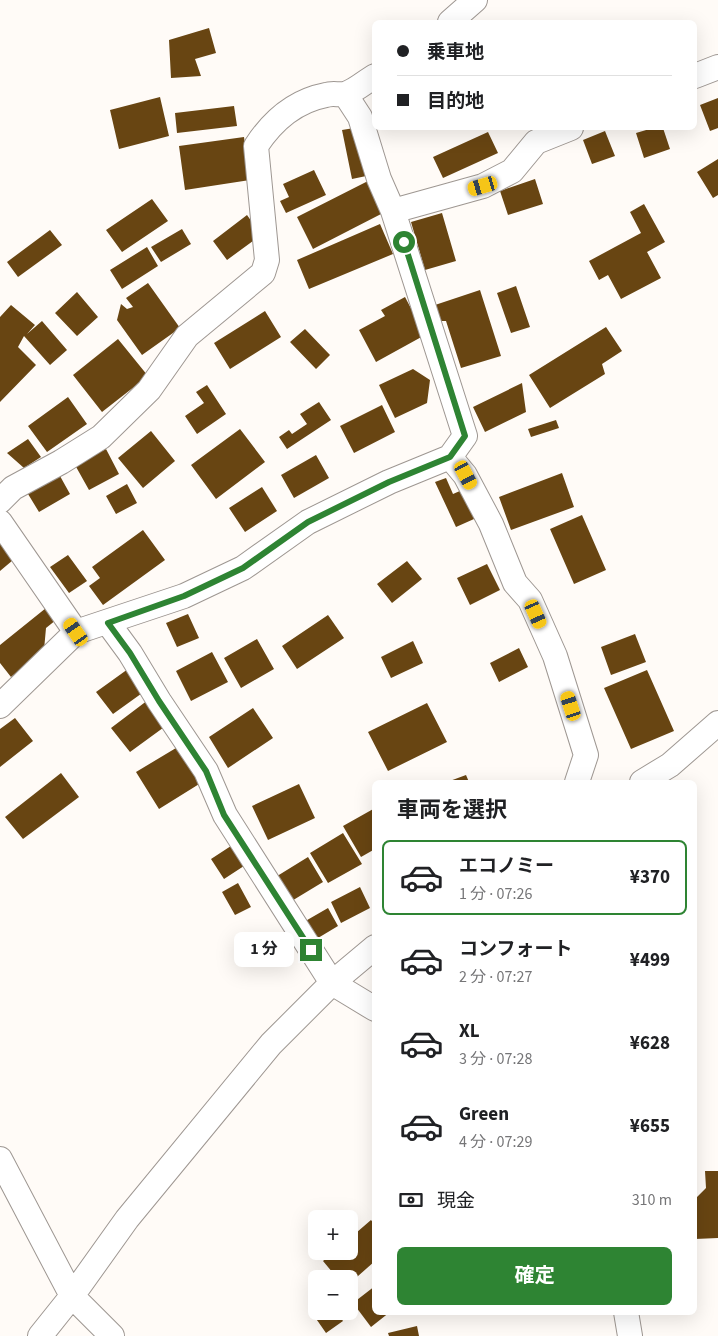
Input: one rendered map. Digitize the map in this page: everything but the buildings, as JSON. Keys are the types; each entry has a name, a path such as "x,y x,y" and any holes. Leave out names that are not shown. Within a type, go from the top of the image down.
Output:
{"street":[{"path":"452,20 475,0"},
{"path":"697,75 718,67"},
{"path":"0,501 13,488 61,462 101,436 149,390 187,336 263,273 267,260 256,146 266,130 282,114 310,99 328,94 345,94 372,78"},
{"path":"0,706 76,632 108,623 184,596 243,568 308,522 389,482 450,457 465,436 393,211 378,178 360,117 345,94"},
{"path":"393,211 483,186 512,171 531,135 560,130"},
{"path":"450,457 466,475 491,524 515,583 530,600 555,656 586,755 578,780"},
{"path":"0,522 76,632"},
{"path":"108,623 130,653 159,701 206,771 224,815 332,984 372,1006"},
{"path":"645,780 670,764 718,723"},
{"path":"40,1336 72,1296 128,1219 271,1044 332,984 372,950"},
{"path":"0,1159 72,1296 112,1336"},
{"path":"626,1315 630,1336"}],"route":[{"path":"311,950 224,815 206,771 159,701 130,653 108,623 184,596 243,568 308,522 389,482 450,457 465,436 404,242"}]}
